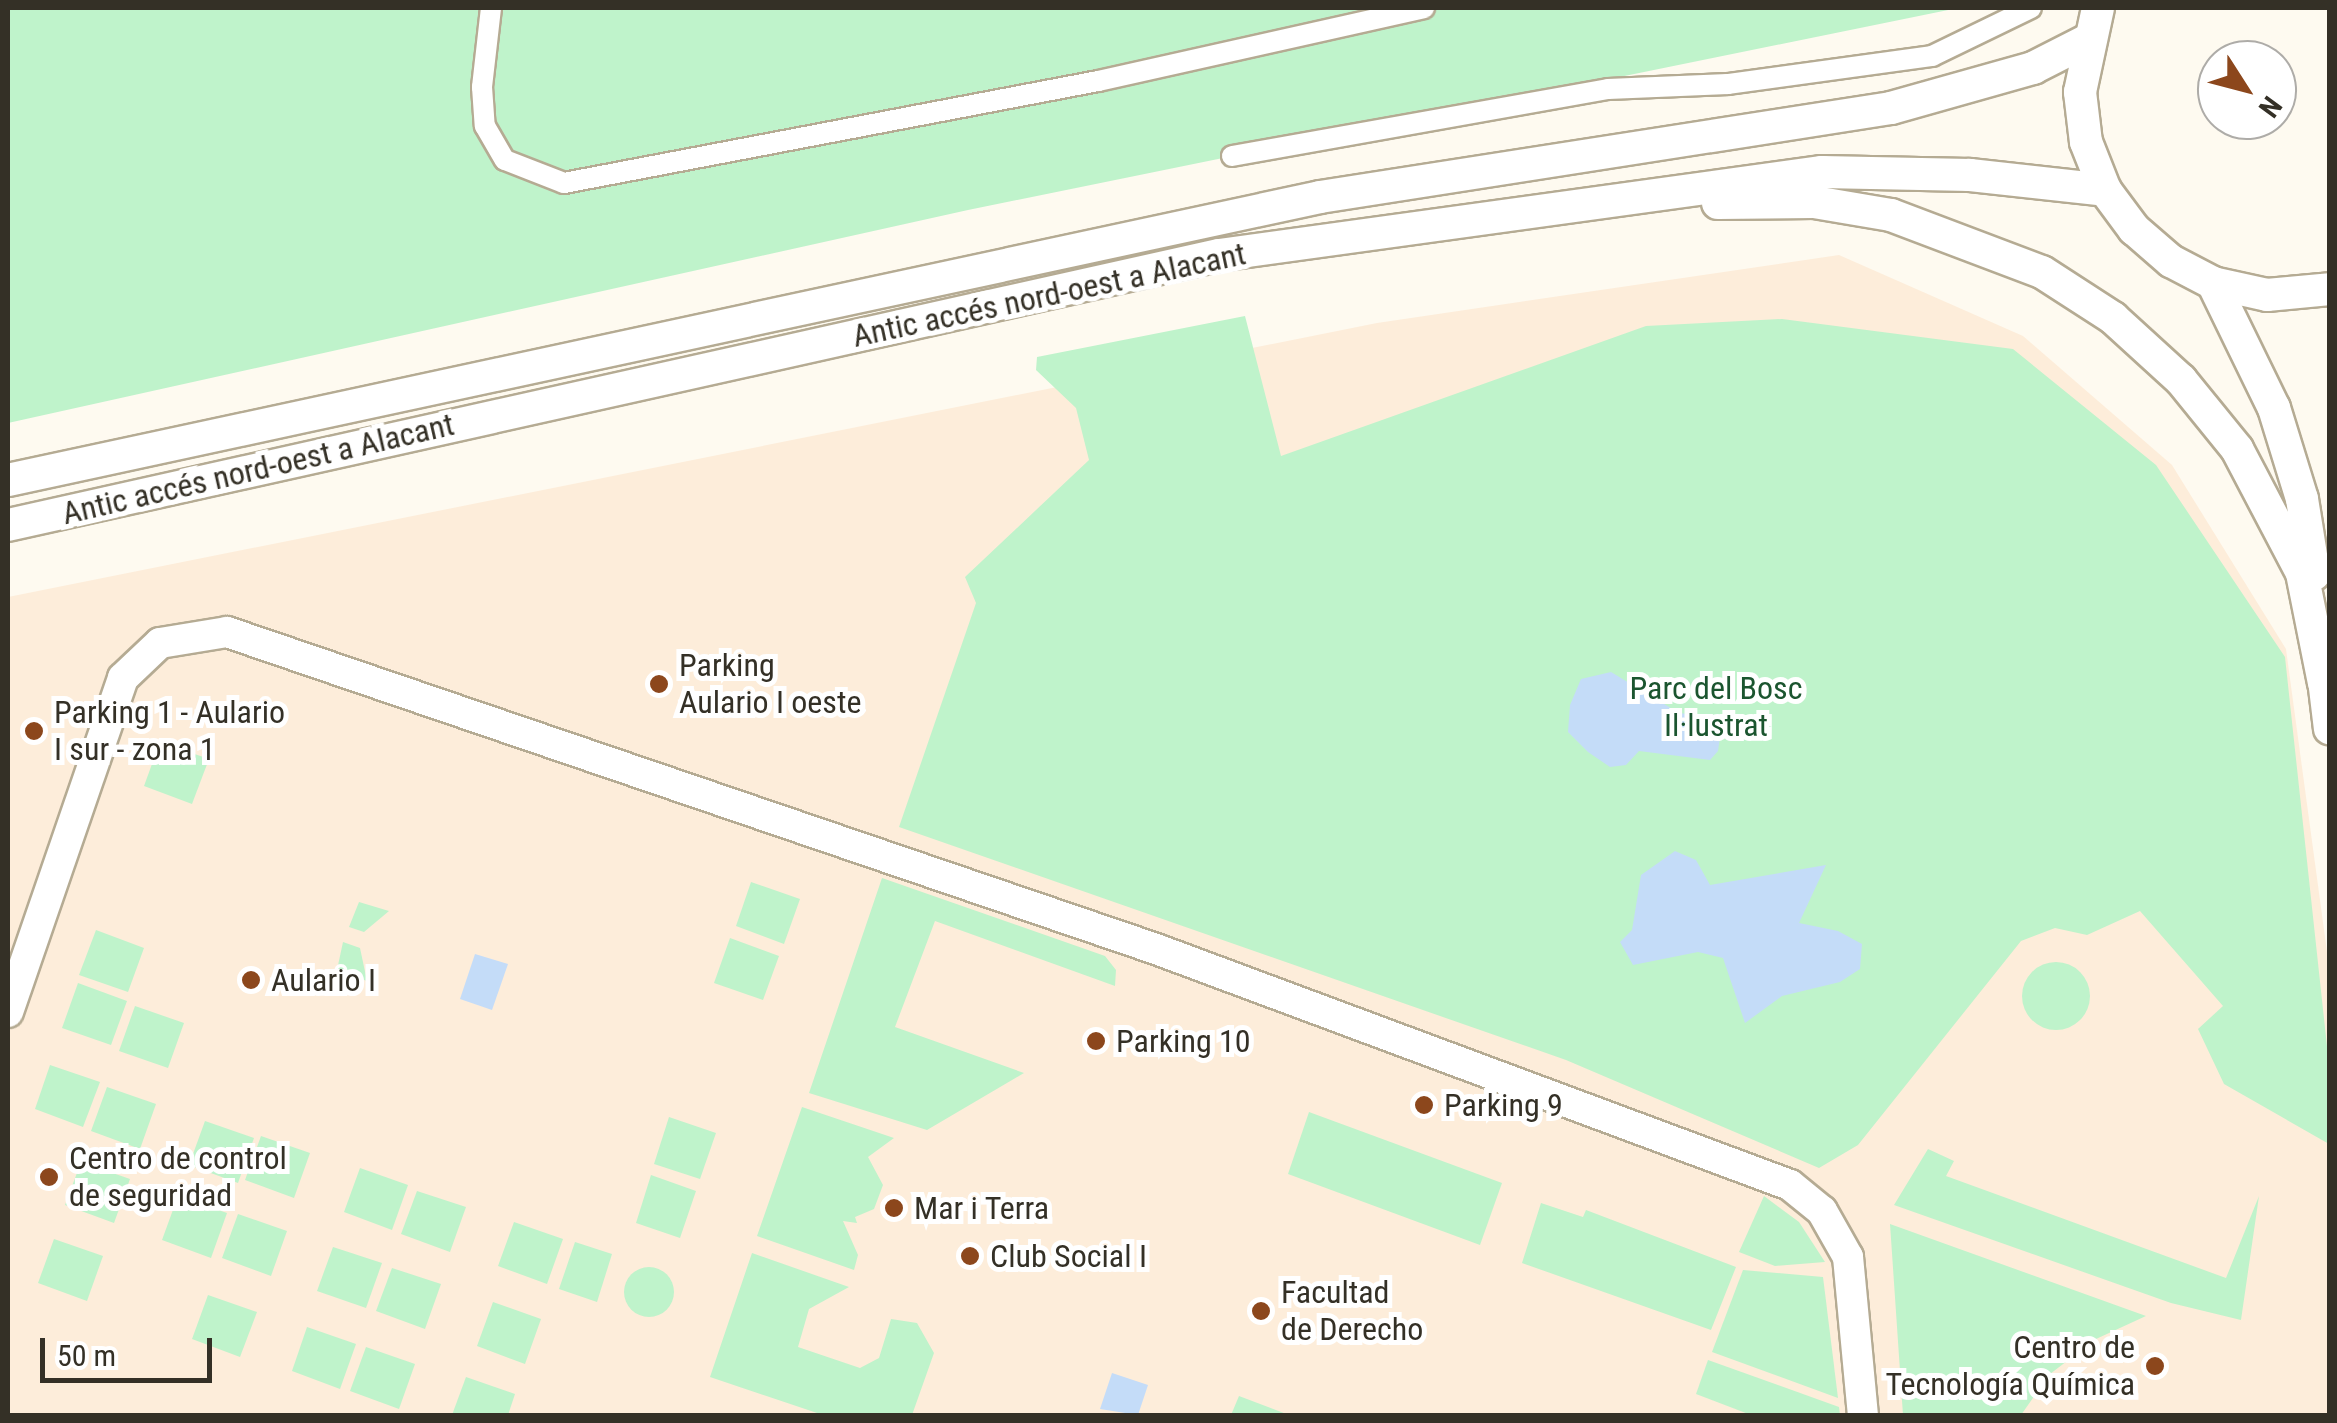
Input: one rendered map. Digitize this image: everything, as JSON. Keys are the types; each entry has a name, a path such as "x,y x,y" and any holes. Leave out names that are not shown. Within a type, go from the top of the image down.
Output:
{"main road":[{"path":"2098,8 2086,41 2080,92 2086,142 2106,190 2134,229 2170,261 2214,283 2266,294 2330,290"},
{"name":"Antic accés nord-oest a Alacant","path":"8,480 943,275 1320,197 1891,108 2034,68 2086,41"},
{"name":"Antic accés nord-oest a Alacant","path":"8,525 1219,255 1822,172 1970,176 2106,190"},
{"path":"1578,203 1814,202 1892,215 2042,272 2098,308 2180,380 2238,449 2302,573 2324,682"},
{"path":"2214,283 2274,408 2302,499 2330,729"}],"street":[{"path":"491,8 482,87 485,126 506,160 564,184 1083,84 1424,8"},
{"path":"1232,156 1608,89 1728,84 1932,56 2031,8"},
{"path":"8,1012 123,678 160,643 228,632 1156,950 1790,1186 1822,1211 1848,1256 1863,1416"}],"shaded area":[{"path":"1839,255 2023,336 2172,465 2286,649 2330,974 2329,1415 8,1416 8,597 1377,323"}],"green space":[{"path":"8,8 1958,8 968,210 8,423"},
{"name":"Parc del Bosc Il·lustrat","path":"1245,316 1281,456 1646,326 1782,319 2013,349 2156,465 2285,657 2329,1065 2329,1144 2224,1084 2198,1029 2223,1006 2140,911 2087,935 2055,928 2021,941 1858,1145 1819,1168 1566,1060 899,827 976,603 965,577 1089,460 1076,408 1036,370 1037,357"},
{"path":"160,742 209,759 192,804 144,786"},
{"path":"882,878 1105,956 1116,970 1115,986 935,921 895,1027 1024,1073 927,1130 809,1093"},
{"path":"751,882 800,899 784,944 736,926"},
{"path":"359,902 389,911 364,932 349,927"},
{"path":"96,930 144,948 128,992 79,975"},
{"path":"730,938 779,956 763,1000 714,983"},
{"path":"343,942 360,948 367,981 337,970"},
{"path":"2056,962 2069,964 2080,972 2088,983 2088,1009 2080,1020 2069,1028 2056,1030 2043,1028 2032,1020 2024,1009 2022,996 2024,983 2032,972 2043,964"},
{"path":"78,983 127,1001 111,1045 62,1028"},
{"path":"135,1006 184,1023 168,1068 119,1051"},
{"path":"50,1065 100,1082 83,1127 35,1109"},
{"path":"107,1087 156,1104 140,1149 91,1131"},
{"path":"802,1107 894,1138 868,1157 883,1185 874,1209 855,1217 857,1223 843,1221 858,1255 854,1270 757,1236"},
{"path":"1309,1112 1502,1183 1480,1245 1288,1174"},
{"path":"669,1117 716,1133 700,1179 654,1164"},
{"path":"205,1121 254,1138 238,1183 189,1165"},
{"path":"261,1136 310,1153 294,1198 245,1180"},
{"path":"1928,1149 1954,1161 1946,1176 2226,1278 2259,1196 2241,1320 2171,1303 1894,1205"},
{"path":"81,1162 130,1179 114,1223 65,1205"},
{"path":"360,1168 408,1185 392,1230 344,1212"},
{"path":"651,1175 696,1191 680,1238 636,1223"},
{"path":"417,1191 466,1207 450,1252 401,1234"},
{"path":"178,1196 227,1213 211,1258 162,1240"},
{"path":"1764,1196 1799,1222 1825,1262 1775,1266 1739,1252"},
{"path":"1541,1203 1583,1217 1586,1210 1736,1267 1711,1330 1522,1263"},
{"path":"238,1214 287,1231 271,1276 222,1258"},
{"path":"514,1222 563,1239 547,1284 498,1266"},
{"path":"1890,1224 2146,1316 2096,1339 2050,1374 2021,1415 1903,1415"},
{"path":"54,1239 103,1256 87,1301 38,1283"},
{"path":"575,1242 612,1254 597,1302 559,1289"},
{"path":"333,1247 382,1263 366,1308 317,1291"},
{"path":"752,1253 849,1287 809,1309 798,1347 860,1368 879,1358 891,1319 917,1323 934,1353 912,1415 823,1415 710,1377"},
{"path":"649,1267 666,1275 674,1292 666,1309 649,1317 632,1309 624,1292 632,1275"},
{"path":"392,1268 441,1284 425,1329 376,1311"},
{"path":"1743,1270 1823,1277 1838,1398 1712,1352"},
{"path":"208,1295 257,1312 240,1357 192,1339"},
{"path":"493,1302 541,1319 525,1364 477,1346"},
{"path":"307,1327 356,1344 340,1389 292,1371"},
{"path":"366,1347 415,1364 399,1409 350,1391"},
{"path":"1708,1360 1839,1407 1840,1415 1751,1415 1696,1394"},
{"path":"466,1377 515,1394 508,1415 452,1415"},
{"path":"1239,1396 1289,1415 1231,1415"}],"water":[{"path":"1611,672 1679,713 1712,717 1722,724 1718,751 1710,760 1639,751 1626,765 1610,767 1588,752 1568,732 1570,705 1581,679"},
{"path":"1675,851 1696,860 1710,885 1826,865 1799,923 1838,931 1862,944 1860,969 1840,982 1782,996 1745,1023 1723,958 1698,952 1633,965 1620,942 1632,930 1641,875"},
{"path":"475,954 508,964 492,1010 460,999"},
{"path":"1112,1373 1148,1385 1138,1415 1100,1409"}],"place":[{"name":"Parking Aulario I oeste","path":"659,684"},
{"name":"Parking 1 - Aulario I sur - zona 1","path":"34,731"},
{"name":"Aulario I","path":"251,980"},
{"name":"Parking 10","path":"1096,1041"},
{"name":"Parking 9","path":"1424,1105"},
{"name":"Centro de control de seguridad","path":"49,1177"},
{"name":"Mar i Terra","path":"894,1208"},
{"name":"Club Social I","path":"970,1256"},
{"name":"Facultad de Derecho","path":"1261,1311"},
{"name":"Centro de Tecnología Química","path":"2155,1366"}]}
